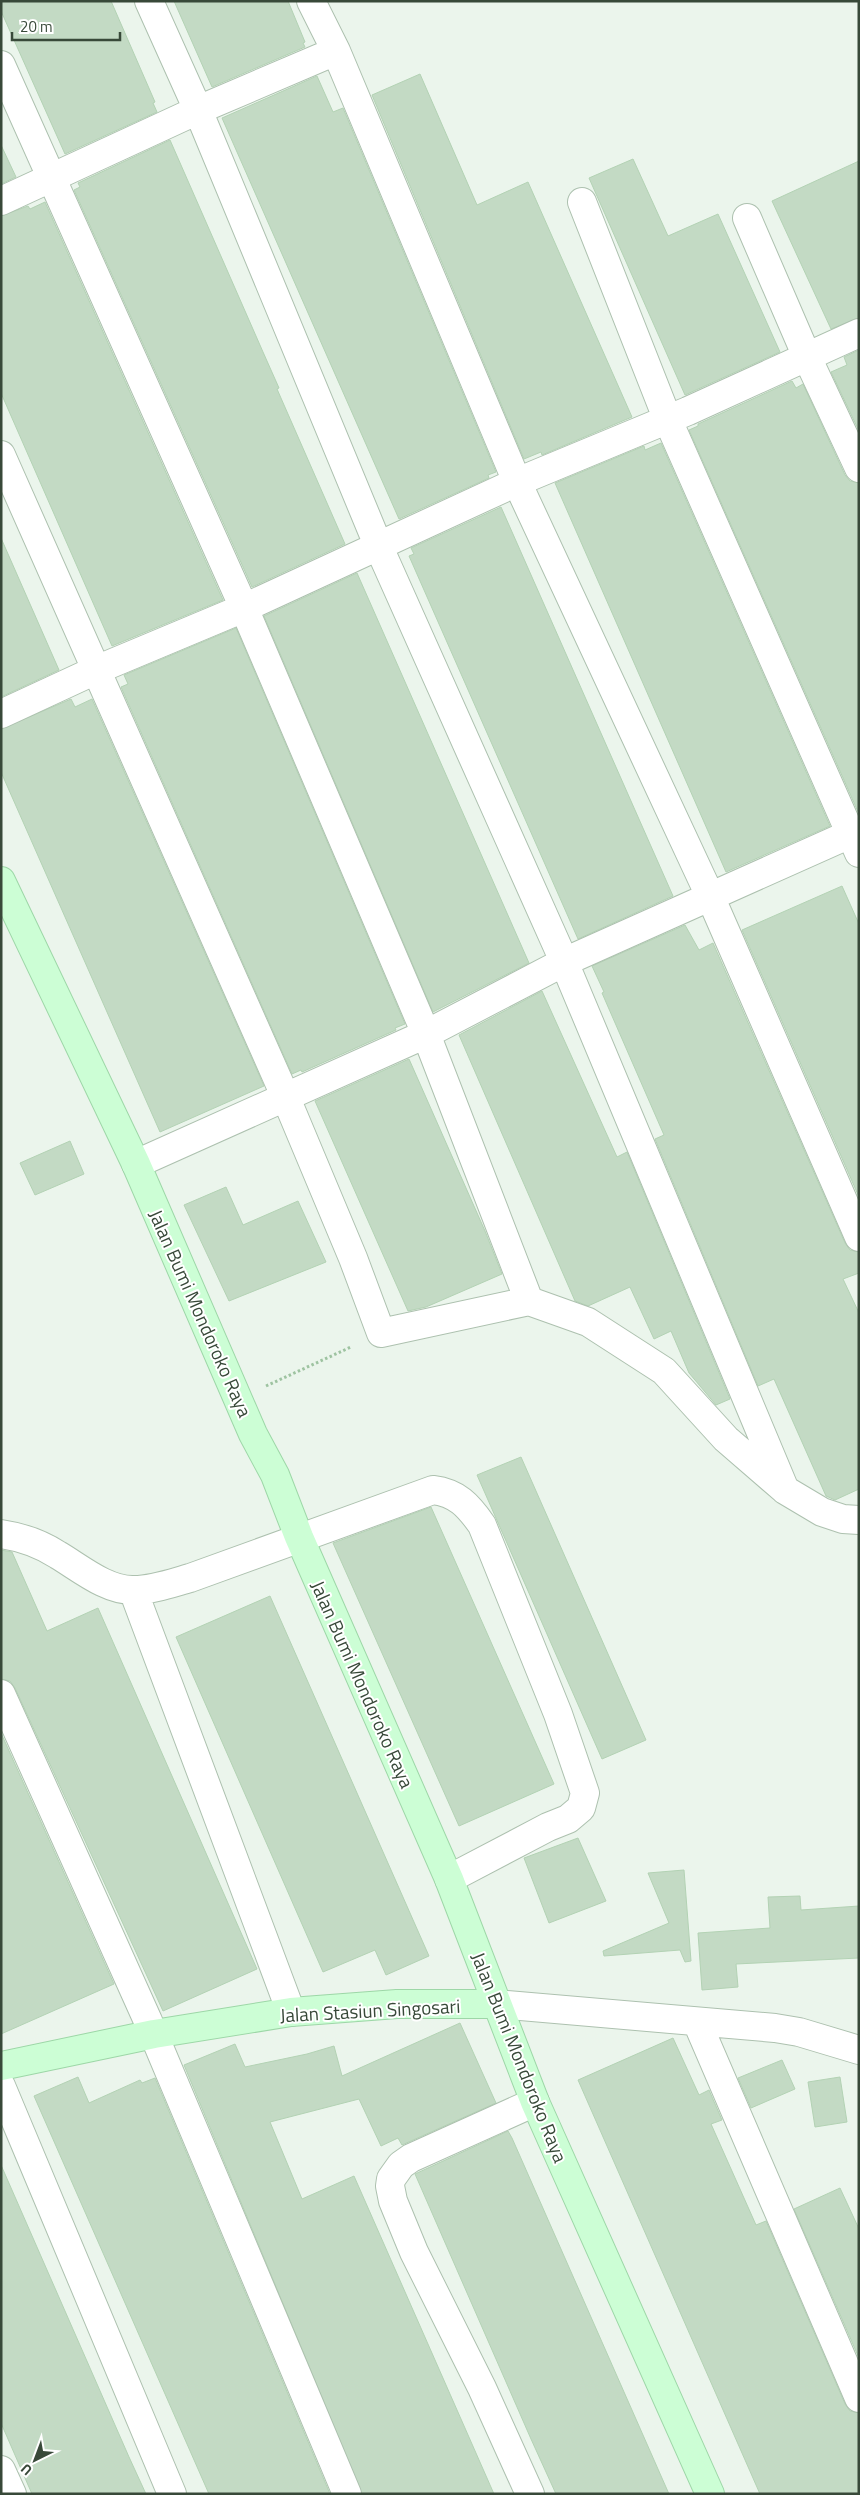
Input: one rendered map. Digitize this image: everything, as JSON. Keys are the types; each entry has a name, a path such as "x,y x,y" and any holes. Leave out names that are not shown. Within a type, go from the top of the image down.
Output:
{"street":[{"path":"149,1 198,110 378,544 564,962 785,1490"},
{"path":"311,1 336,51 517,482 710,896 859,1237"},
{"path":"1,200 198,110 336,51"},
{"path":"1,65 244,608 426,1034 529,1301"},
{"path":"136,1164 426,1034 564,962 710,896 856,839 667,418 582,202"},
{"path":"747,218 806,357 859,468"},
{"path":"1,714 96,670 244,608 378,544 517,482 859,333"},
{"path":"1,455 286,1098 353,1258 381,1333 529,1301 588,1322 664,1371 726,1439 785,1490 822,1512 843,1519 859,1520"},
{"name":"Jalan Bumi Mondoroko Raya","path":"1,881 136,1164 253,1434 275,1475 290,1510 298,1537 450,1879 496,2004 535,2102 710,2494"},
{"path":"1,1534 17,1536 39,1545 93,1576 113,1585 133,1590 170,1584 433,1490 455,1495 464,1501 482,1525 558,1714 585,1793 581,1808 568,1819 548,1827 450,1879"},
{"path":"133,1590 291,2012"},
{"path":"1,1694 154,2034 347,2494"},
{"name":"Jalan Stasiun Singosari","path":"1,2066 154,2034 291,2012 397,2004 496,2004 775,2028 799,2032 859,2050"},
{"path":"697,2022 859,2398"},
{"path":"1,2086 172,2494"},
{"path":"530,2494 482,2388 414,2252 393,2201 390,2186 401,2165 411,2158 535,2102"},
{"path":"1,2470 12,2494"}],"path":[{"path":"238,1398 381,1333"}],"building":[{"path":"1,1 111,1 155,102 153,103 157,112 65,154 1,11"},
{"path":"174,1 288,1 305,42 303,43 305,47 212,87"},
{"path":"420,74 477,205 528,182 632,417 542,455 541,452 524,459 372,95"},
{"path":"317,76 333,112 343,108 496,472 488,475 489,478 399,519 222,118"},
{"path":"170,140 345,544 252,587 74,190 80,187 78,183"},
{"path":"1,145 16,177 1,184"},
{"path":"633,159 668,236 718,214 780,352 685,395 589,178"},
{"path":"859,161 859,318 831,329 772,201"},
{"path":"45,202 223,600 112,646 1,393 1,216 28,206 30,209"},
{"path":"859,350 859,431 831,372 847,365 844,357"},
{"path":"792,381 796,388 803,384 845,475 850,481 859,483 859,814 689,430 698,426 698,424"},
{"path":"661,443 830,826 726,872 555,483 644,446 645,450"},
{"path":"501,507 673,896 578,939 409,556 414,554 411,548"},
{"path":"1,538 59,670 1,697"},
{"path":"357,573 529,963 433,1012 264,616"},
{"path":"236,628 405,1024 395,1028 396,1030 302,1072 301,1070 292,1074 121,687 128,684 124,675"},
{"path":"71,699 75,707 92,699 264,1086 160,1132 1,772 1,729"},
{"path":"842,886 859,924 859,1197 742,930"},
{"path":"685,925 699,950 713,943 845,1243 850,1250 859,1252 859,1273 843,1279 859,1313 859,1489 835,1500 826,1496 774,1379 758,1386 655,1139 664,1135 592,966"},
{"path":"542,991 617,1157 627,1152 730,1399 716,1405 689,1373 671,1331 654,1339 630,1287 588,1306 575,1301 459,1035"},
{"path":"409,1059 502,1274 426,1307 408,1311 315,1101"},
{"path":"70,1141 84,1174 35,1195 20,1163"},
{"path":"226,1187 243,1225 298,1201 326,1262 229,1301 184,1205"},
{"path":"521,1457 646,1740 602,1759 477,1475"},
{"path":"431,1507 554,1784 459,1826 333,1543"},
{"path":"1,1550 12,1552 47,1631 98,1608 257,1969 163,2011 15,1688 10,1681 1,1679"},
{"path":"270,1596 429,1956 386,1975 375,1950 323,1972 176,1637"},
{"path":"1,1733 114,1984 1,2034"},
{"path":"578,1838 606,1901 549,1923 524,1858"},
{"path":"684,1870 691,1961 685,1962 680,1950 604,1956 603,1951 669,1923 648,1873"},
{"path":"800,1896 801,1910 859,1906 859,1958 736,1964 738,1987 702,1990 698,1933 770,1928 768,1897"},
{"path":"460,2023 496,2103 402,2145 398,2138 381,2146 359,2099 270,2122 302,2199 354,2176 494,2494 362,2494 184,2065 235,2044 245,2067 307,2054 334,2046 342,2076"},
{"path":"673,2038 699,2095 709,2090 722,2120 711,2124 756,2225 766,2221 845,2404 850,2411 859,2413 859,2494 760,2494 578,2080"},
{"path":"782,2060 795,2089 751,2108 738,2078"},
{"path":"78,2077 89,2103 140,2080 142,2083 155,2078 330,2494 209,2494 34,2096"},
{"path":"840,2077 847,2122 815,2127 808,2082"},
{"path":"508,2131 669,2494 556,2494 531,2439 415,2174"},
{"path":"1,2165 146,2494 32,2494 1,2423"},
{"path":"840,2188 859,2229 859,2358 794,2209"}]}
